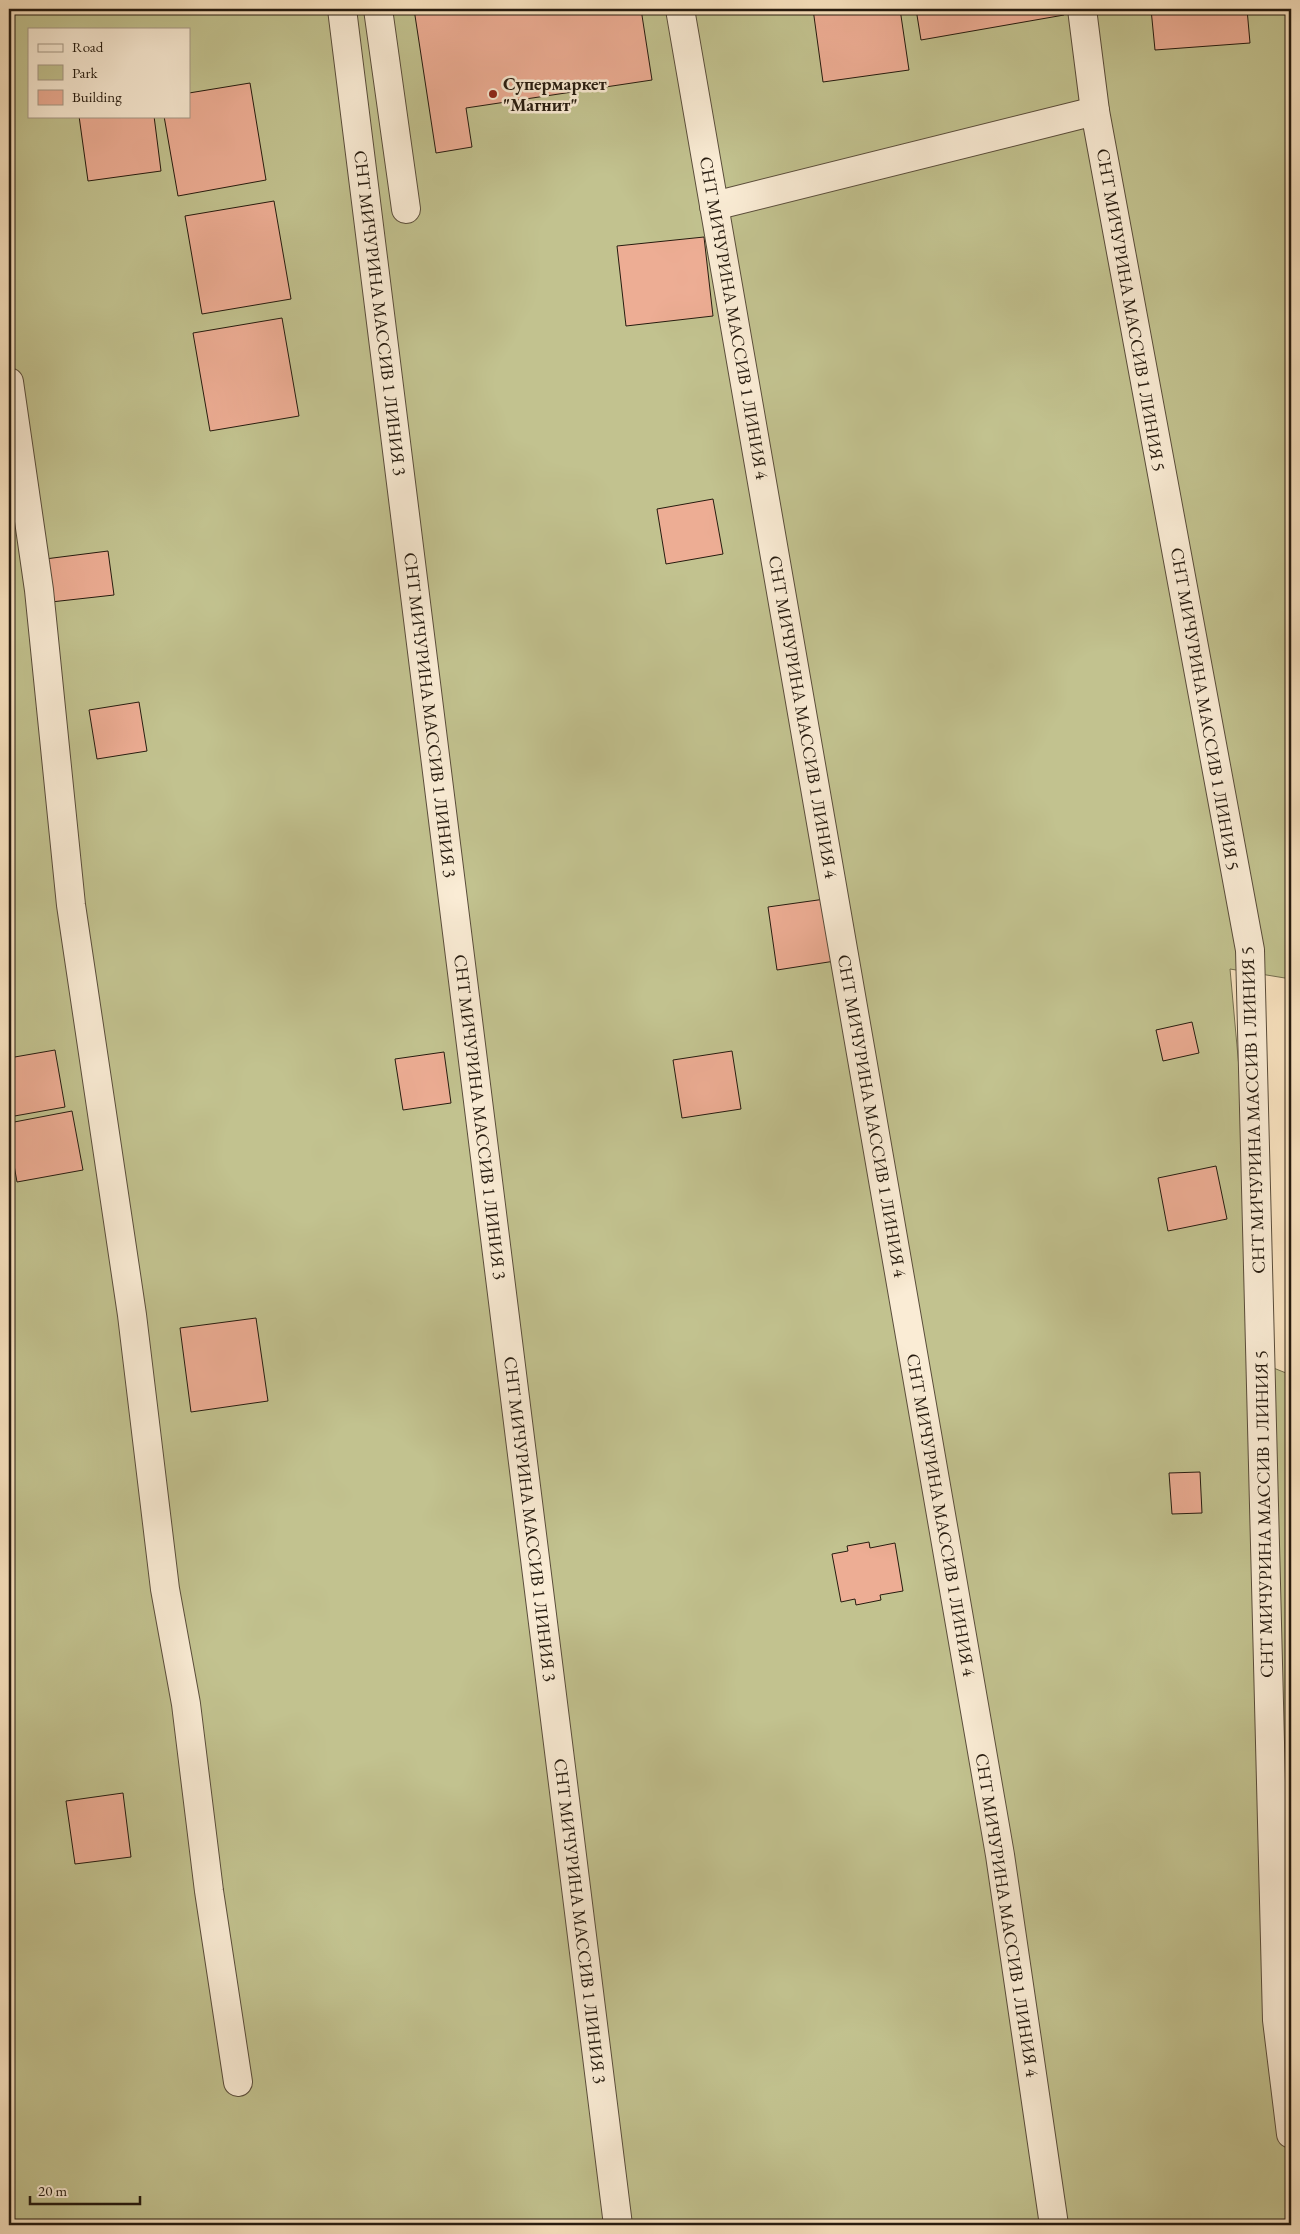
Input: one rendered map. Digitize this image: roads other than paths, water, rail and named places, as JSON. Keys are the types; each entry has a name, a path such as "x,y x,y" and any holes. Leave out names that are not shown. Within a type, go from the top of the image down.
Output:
{"street":[{"name":"СНТ МИЧУРИНА МАССИВ 1 ЛИНИЯ 3","path":"342,9 618,2225"},
{"path":"378,9 406,209"},
{"name":"СНТ МИЧУРИНА МАССИВ 1 ЛИНИЯ 4","path":"680,9 998,1846 1054,2225"},
{"name":"СНТ МИЧУРИНА МАССИВ 1 ЛИНИЯ 5","path":"1082,9 1094,111 1250,950 1277,2020 1291,2134"},
{"path":"714,206 1094,111"},
{"path":"9,382 40,590 71,905 132,1315 165,1590 186,1704 209,1890 238,2082"}],"place":[{"name":"Супермаркет \"Магнит\"","path":"493,94"}]}
